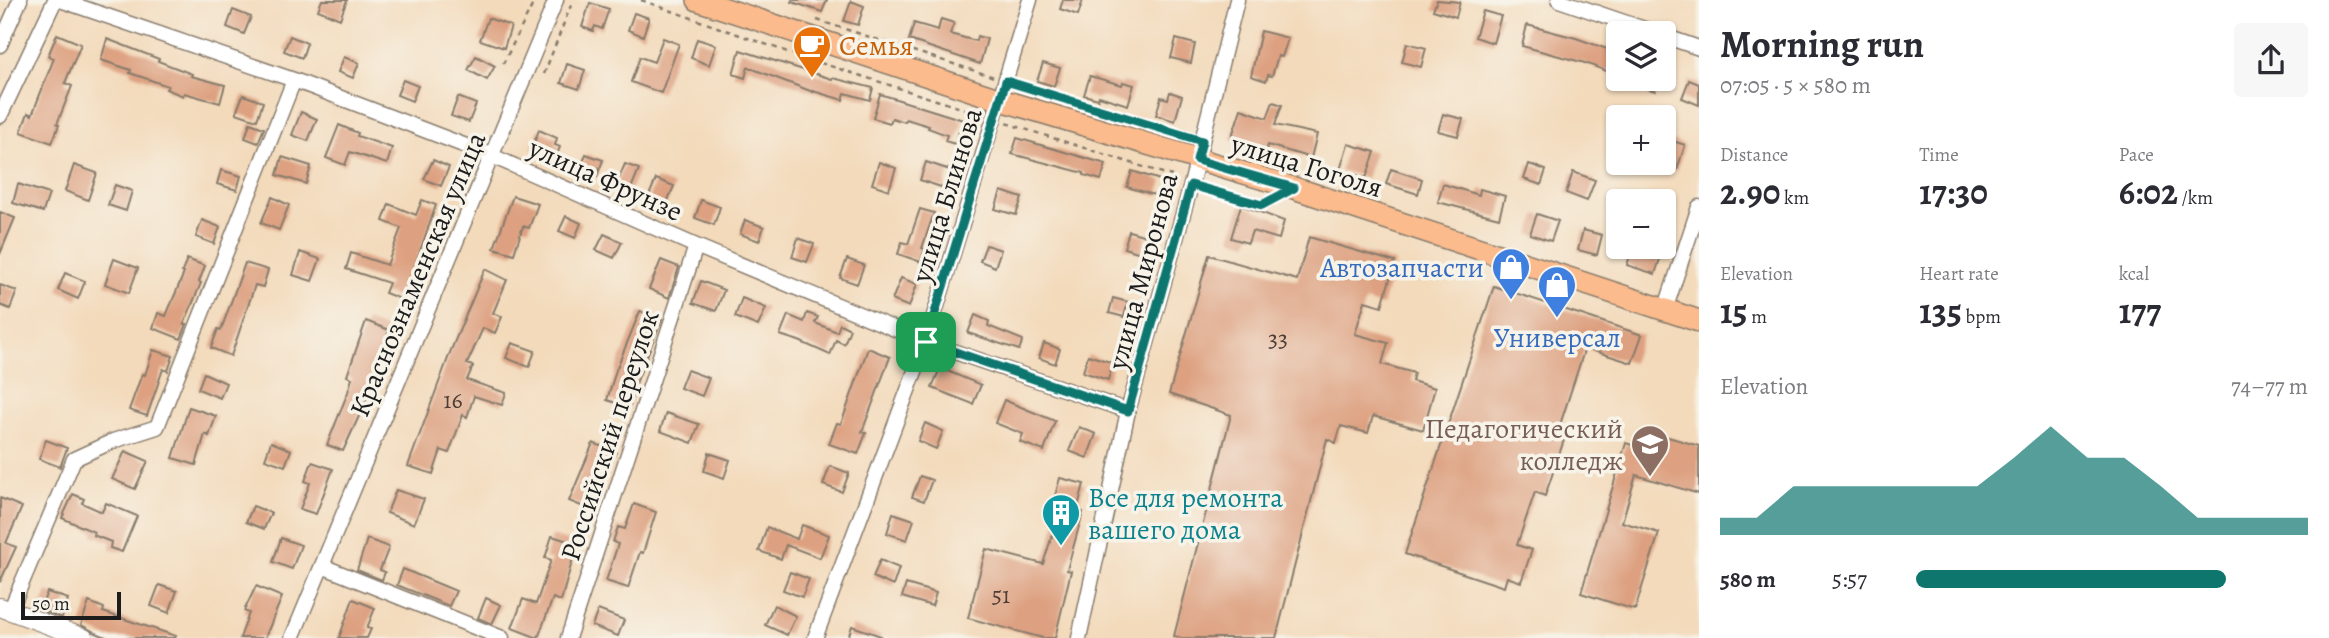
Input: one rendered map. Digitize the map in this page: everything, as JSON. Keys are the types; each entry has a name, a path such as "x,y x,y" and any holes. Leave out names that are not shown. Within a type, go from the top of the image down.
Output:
{"main road":[{"name":"улица Гоголя","path":"698,0 1001,100 1200,150 1294,188 1699,321"}],"street":[{"path":"0,45 20,0"},
{"path":"0,116 55,0"},
{"name":"улица Фрунзе","path":"60,0 294,80 492,156 696,246 926,342 1128,411"},
{"name":"Краснознаменская улица","path":"292,638 556,0"},
{"name":"улица Блинова","path":"815,638 926,342 1030,0"},
{"name":"улица Миронова","path":"1079,638 1128,411 1191,185 1237,0"},
{"path":"1559,0 1621,21"},
{"path":"1676,40 1699,48"},
{"path":"84,638 5,609 75,459 113,441 157,427 294,80"},
{"path":"1665,310 1699,207"},
{"name":"Российский переулок","path":"569,638 696,246"},
{"path":"322,566 502,638"}],"lane":[{"path":"1191,185 1262,205 1294,188"}],"path":[{"path":"503,64 535,0"},
{"path":"544,74 573,0"},
{"name":"улица Гоголя","path":"641,0 772,47 1200,150"},
{"name":"улица Гоголя","path":"810,18 1172,176"}],"building":[{"path":"322,0 347,0 340,19 318,10"},
{"path":"792,0 827,0 822,12"},
{"path":"1063,0 1083,0 1078,15 1060,9"},
{"path":"1437,0 1460,2 1456,17 1433,10"},
{"path":"851,1 864,6 858,25 844,21"},
{"path":"590,3 609,9 602,29 595,26 593,31 582,27"},
{"path":"233,10 251,17 244,34 227,27"},
{"path":"1483,11 1501,16 1493,43 1475,37"},
{"path":"634,13 649,18 643,36 628,30"},
{"path":"488,18 511,26 504,48 480,40"},
{"path":"941,19 954,23 950,34 976,41 977,36 987,39 980,64 909,40 914,23 938,30"},
{"path":"1527,25 1576,38 1606,48 1606,71 1585,63 1522,46"},
{"path":"1261,31 1288,38 1282,57 1278,56 1272,76 1268,75 1266,81 1251,76"},
{"path":"57,34 81,44 65,83 72,86 52,143 21,132 28,113 32,115 54,58 48,56"},
{"path":"290,36 307,43 302,58 284,51"},
{"path":"663,38 679,44 661,93 631,82 640,57 654,62"},
{"path":"107,39 159,59 158,61 192,74 191,76 225,85 220,103 184,93 183,96 166,89 168,86 101,60"},
{"path":"697,39 716,45 709,65 691,58"},
{"path":"1176,39 1195,44 1191,63 1171,58"},
{"path":"1407,43 1426,48 1421,67 1402,62"},
{"path":"740,50 832,79 873,88 870,100 845,93 843,100 813,92 748,67 745,78 733,74"},
{"path":"476,56 495,66 487,80 468,70"},
{"path":"344,57 359,63 353,78 338,72"},
{"path":"1043,63 1060,68 1054,86 1037,81"},
{"path":"567,64 585,70 579,89 561,83"},
{"path":"1090,76 1122,85 1123,82 1134,85 1128,105 1099,96 1098,99 1084,95"},
{"path":"403,80 418,86 412,101 397,95"},
{"path":"1689,80 1699,84 1699,105 1682,98"},
{"path":"1170,92 1182,96 1175,121 1156,115 1161,97 1168,99"},
{"path":"880,94 963,120 955,144 945,141 947,135 928,128 929,126 906,119 905,122 892,118 890,123 873,118"},
{"path":"243,95 263,102 257,120 236,113"},
{"path":"458,97 476,104 469,122 451,116"},
{"path":"1273,102 1282,105 1275,125 1317,134 1311,158 1268,145 1266,151 1231,139 1241,109 1267,118"},
{"path":"301,112 317,119 308,141 292,135"},
{"path":"1443,114 1463,119 1458,136 1438,131"},
{"path":"250,123 264,128 258,143 245,138"},
{"path":"339,125 358,133 357,136 392,148 387,164 350,152 345,165 326,158"},
{"path":"539,130 557,138 555,145 560,147 556,157 532,148"},
{"path":"1017,138 1106,164 1101,180 1012,154"},
{"path":"1676,142 1685,145 1676,170"},
{"path":"1348,144 1375,152 1366,178 1340,170"},
{"path":"586,154 603,160 597,176 580,170"},
{"path":"282,157 311,166 306,184 277,175"},
{"path":"433,160 449,167 441,186 424,179"},
{"path":"879,162 896,168 889,190 872,184"},
{"path":"926,162 950,170 944,188 920,180"},
{"path":"625,164 639,169 630,191 616,185"},
{"path":"1529,164 1546,170 1541,185 1524,179"},
{"path":"74,165 97,173 88,200 65,191"},
{"path":"1391,169 1422,179 1418,194 1386,184"},
{"path":"221,170 241,176 237,190 217,184"},
{"path":"1132,171 1163,181 1158,196 1127,187"},
{"path":"1573,172 1595,180 1587,201 1566,193"},
{"path":"656,179 674,186 666,205 648,198"},
{"path":"18,184 49,194 43,212 13,203"},
{"path":"1443,184 1479,195 1480,189 1505,196 1499,218 1438,202"},
{"path":"115,185 132,191 126,211 108,205"},
{"path":"1001,191 1022,198 1016,215 995,209"},
{"path":"513,196 538,204 529,228 523,226 514,254 494,248"},
{"path":"272,197 289,205 279,230 261,223"},
{"path":"422,200 436,205 403,300 385,293 389,283 346,269 351,253 387,265 401,228 383,221 389,204 416,215"},
{"path":"701,200 720,207 714,225 695,218"},
{"path":"1241,205 1284,221 1279,239 1252,231 1248,243 1231,238"},
{"path":"920,209 934,213 922,248 925,249 921,262 898,254 902,242 908,244"},
{"path":"0,212 15,218 0,254"},
{"path":"1537,214 1558,221 1551,241 1530,234"},
{"path":"566,216 581,223 575,238 559,231"},
{"path":"202,220 220,227 214,244 196,237"},
{"path":"745,220 764,227 759,241 740,234"},
{"path":"1583,230 1602,235 1597,255 1578,250"},
{"path":"1129,231 1146,236 1141,253 1124,248"},
{"path":"604,234 622,242 614,258 596,250"},
{"path":"1309,237 1395,262 1382,306 1365,301 1355,334 1388,343 1382,364 1414,373 1412,381 1435,388 1423,430 1373,416 1368,433 1341,426 1336,443 1327,439 1276,638 1174,636 1231,415 1169,394 1209,255 1297,280"},
{"path":"798,238 814,244 807,262 792,257"},
{"path":"986,245 1001,250 995,267 980,261"},
{"path":"300,252 320,259 312,281 293,275"},
{"path":"114,259 138,268 129,293 105,284"},
{"path":"187,259 205,266 181,339 153,328 158,313 166,316"},
{"path":"847,259 864,265 857,284 840,278"},
{"path":"1629,259 1660,259 1655,274 1627,265"},
{"path":"661,260 679,267 669,298 649,289"},
{"path":"245,263 268,270 263,287 255,285 231,356 211,348 218,329 221,330"},
{"path":"485,269 507,280 493,313 502,317 495,333 483,328 467,364 473,366 467,380 506,393 502,405 474,396 467,417 463,415 449,453 441,450 433,474 408,466 451,350"},
{"path":"65,273 85,281 78,299 58,290"},
{"path":"901,278 917,284 909,307 892,300"},
{"path":"701,281 724,290 716,311 693,303"},
{"path":"0,285 17,291 10,309 0,305"},
{"path":"1494,286 1642,335 1632,363 1585,348 1558,431 1566,434 1545,496 1535,492 1517,545 1532,550 1521,582 1507,577 1504,587 1405,554"},
{"path":"742,298 766,308 758,326 735,317"},
{"path":"1113,298 1128,302 1124,317 1109,313"},
{"path":"640,311 662,319 629,407 607,400"},
{"path":"807,313 818,317 815,323 837,332 840,324 850,329 844,344 836,340 830,355 780,335 788,315 804,322"},
{"path":"975,315 989,321 988,326 1023,340 1019,350 968,333"},
{"path":"366,321 389,330 375,374 378,375 343,451 327,445 348,392 352,378 347,376"},
{"path":"512,343 535,351 529,367 506,358"},
{"path":"1044,343 1060,349 1055,364 1039,358"},
{"path":"868,348 890,357 862,432 866,433 858,454 829,444 837,423 841,424"},
{"path":"153,350 173,356 168,371 163,369 147,416 129,410"},
{"path":"1088,355 1113,363 1108,380 1083,372"},
{"path":"940,368 981,385 973,404 932,388"},
{"path":"687,370 709,378 702,396 680,388"},
{"path":"204,373 226,383 220,398 198,389"},
{"path":"1004,400 1055,421 1044,451 1020,442 1023,434 995,423"},
{"path":"189,407 216,416 209,436 205,434 196,465 173,458"},
{"path":"666,413 699,424 692,443 660,431"},
{"path":"925,423 943,431 936,449 918,441"},
{"path":"1079,427 1096,434 1087,458 1069,451"},
{"path":"1668,437 1699,446 1699,494 1636,475 1622,522 1659,533 1635,610 1581,593 1626,443 1663,455"},
{"path":"46,440 67,448 60,467 39,459"},
{"path":"271,442 291,450 285,466 265,459"},
{"path":"593,443 616,452 591,510 569,501"},
{"path":"125,451 148,461 135,489 112,479"},
{"path":"709,453 730,460 724,478 704,471"},
{"path":"312,462 333,469 316,514 300,509 310,483 305,481"},
{"path":"830,466 849,473 842,492 823,485"},
{"path":"920,476 932,480 924,501 912,497"},
{"path":"1060,478 1084,484 1077,510 1083,512 1067,570 1071,571 1055,638 1043,638 968,618 986,549 1043,564 1064,498 1055,496"},
{"path":"396,490 424,499 414,524 387,513"},
{"path":"73,494 84,499 82,503 102,512 106,503 137,516 122,552 110,548 111,542 93,535 94,532 62,518"},
{"path":"0,498 22,507 6,543 16,547 0,582"},
{"path":"634,504 656,512 628,588 606,581 618,544 613,542 618,527 625,529"},
{"path":"253,506 271,513 264,529 246,522"},
{"path":"893,513 914,520 907,540 887,533"},
{"path":"802,525 829,535 820,558 786,545 781,559 759,551 767,527 797,539"},
{"path":"552,536 577,544 561,601 553,598 538,638 512,628 523,599 536,604 551,560 545,558"},
{"path":"281,538 301,545 292,569 273,562"},
{"path":"367,539 389,547 380,570 385,572 382,580 357,570"},
{"path":"880,560 899,568 893,586 873,577"},
{"path":"403,569 456,591 449,606 397,585"},
{"path":"790,572 809,579 802,597 783,590"},
{"path":"906,584 936,593 932,606 902,597"},
{"path":"159,585 177,591 169,613 151,606"},
{"path":"256,586 282,597 265,638 240,638 249,613 244,611"},
{"path":"47,592 68,599 62,618 40,610"},
{"path":"486,598 501,605 492,624 478,618"},
{"path":"353,599 375,608 367,628 371,629 367,638 339,638"},
{"path":"89,602 104,608 103,612 176,636 108,638 81,625"},
{"path":"774,605 796,616 787,635 765,625"},
{"path":"598,610 624,620 618,636 592,626"},
{"path":"852,626 881,636 881,638 848,638"}],"place":[{"name":"Семья","path":"812,79"},
{"name":"Автозапчасти","path":"1511,301"},
{"name":"Универсал","path":"1557,319"},
{"name":"Педагогический колледж","path":"1650,478"},
{"name":"Все для ремонта вашего дома","path":"1061,547"}],"route":[{"path":"1006,81 1202,141 1197,160 1294,188 1262,205 1191,185 1128,411 926,342 1006,81"}]}
